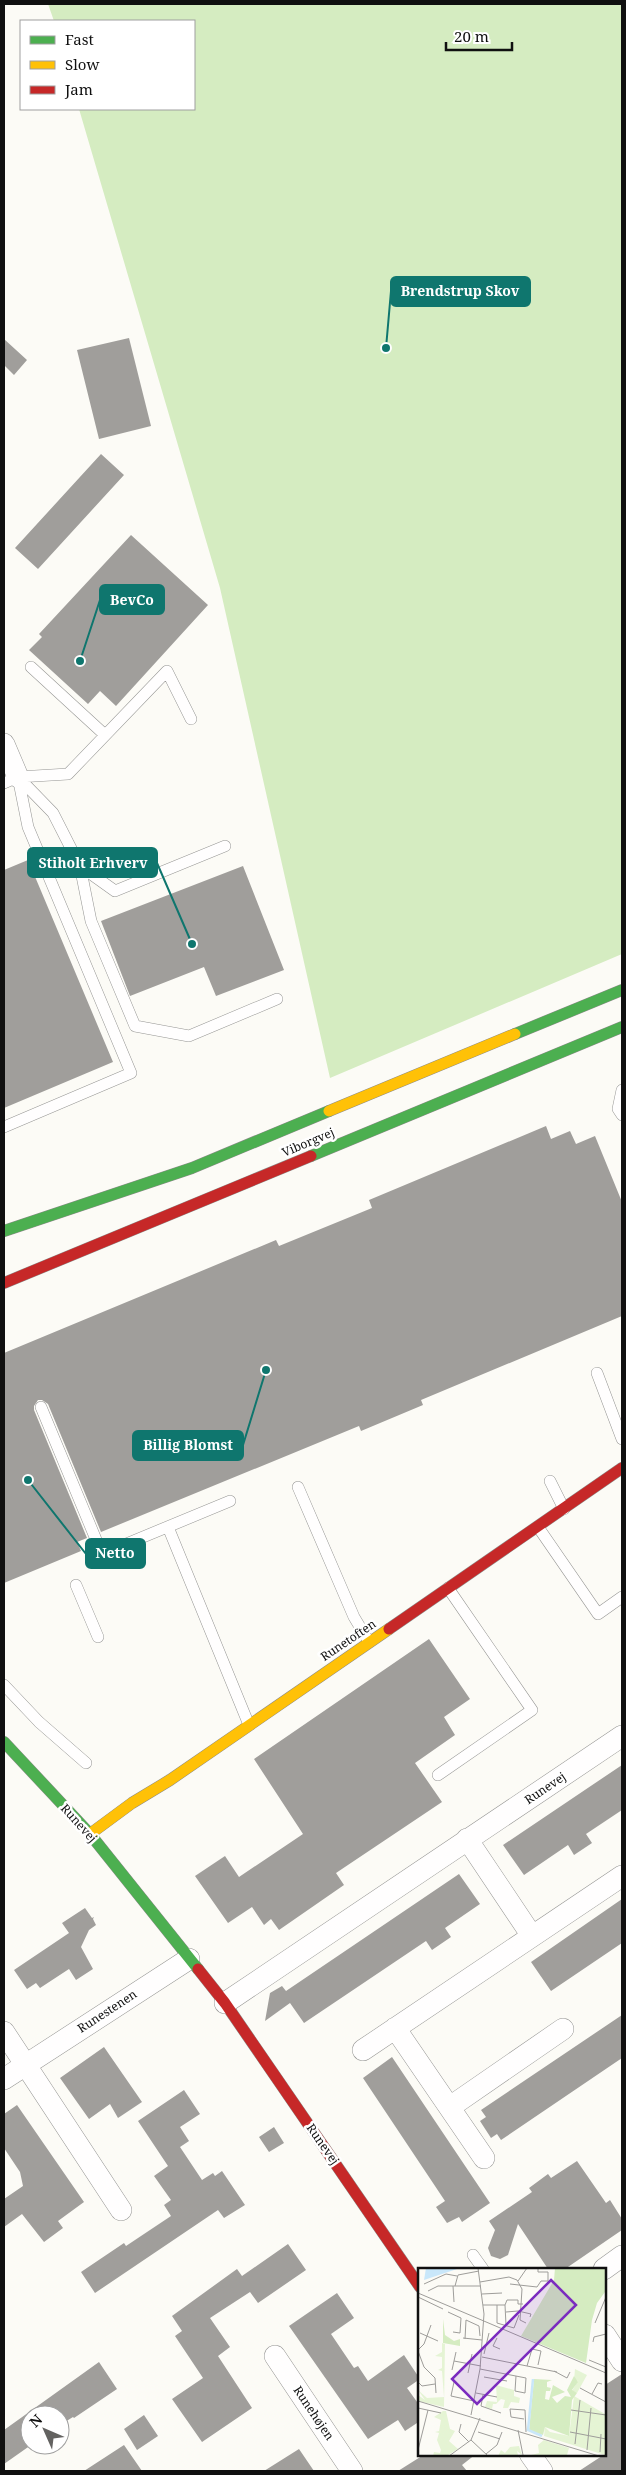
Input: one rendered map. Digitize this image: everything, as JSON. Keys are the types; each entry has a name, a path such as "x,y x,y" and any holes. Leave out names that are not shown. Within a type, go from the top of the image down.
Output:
{"street":[{"path":"4,744 11,780"},
{"name":"Viborgvej","path":"4,1231 192,1168 622,990"},
{"name":"Viborgvej","path":"4,1283 622,1027"},
{"name":"Runetoften","path":"90,1834 622,1468"},
{"name":"Runevej","path":"225,2003 622,1736"},
{"name":"Runevej","path":"4,1742 90,1834 225,2003 418,2284"},
{"path":"467,1839 532,1936"},
{"path":"362,2050 622,1876"},
{"name":"Runestenen","path":"4,2079 189,1959"},
{"path":"395,2028 484,2158"},
{"path":"450,2107 563,2030"},
{"path":"4,2032 121,2210"},
{"path":"605,2268 622,2256"},
{"path":"606,2337 622,2361"},
{"name":"Runehøjen","path":"275,2356 352,2471"},
{"path":"531,2455 542,2471"}],"lane":[{"path":"31,667 105,735"},
{"path":"11,780 68,774 167,671 191,719"},
{"path":"11,780 53,812 80,866 91,921 135,1026 189,1036 278,999"},
{"path":"4,1127 131,1073 28,826 11,780"},
{"path":"80,866 115,891 226,846"},
{"path":"622,1090 618,1108 622,1115"},
{"path":"597,1373 622,1439"},
{"path":"41,1407 102,1554 230,1501"},
{"path":"550,1481 564,1509"},
{"path":"298,1487 354,1617 369,1642"},
{"path":"168,1527 249,1725"},
{"path":"538,1527 598,1614 622,1597"},
{"path":"76,1584 98,1637"},
{"path":"438,1775 532,1710 448,1588"},
{"path":"4,1685 39,1722 86,1763"},
{"path":"474,2255 482,2268"}],"green space":[{"path":"48,4 622,4 622,954 330,1078 220,588 79,110 195,110 195,20 54,20"}],"building":[{"path":"129,338 151,426 99,439 77,350"},
{"path":"4,339 27,360 14,375 4,365"},
{"path":"101,454 124,475 38,569 15,548"},
{"path":"131,535 208,605 116,706 100,691 88,704 29,650 42,637 39,634"},
{"path":"28,860 113,1062 4,1108 4,870"},
{"path":"243,866 284,970 216,996 204,967 130,996 101,921"},
{"path":"546,1126 551,1139 570,1131 576,1144 595,1136 622,1202 622,1316 421,1400 423,1405 361,1431 359,1426 101,1532 48,1404 38,1400 34,1410 87,1538 77,1542 81,1551 4,1583 4,1353 276,1240 279,1246 372,1208 369,1200"},
{"path":"429,1639 470,1699 444,1717 455,1735 415,1763 442,1802 336,1873 344,1885 279,1930 271,1919 264,1925 252,1907 228,1923 195,1876 225,1856 239,1877 303,1834 254,1759"},
{"path":"622,1765 622,1810 586,1834 592,1843 574,1855 568,1845 524,1875 503,1845"},
{"path":"459,1874 480,1904 445,1928 451,1937 432,1950 426,1941 304,2023 290,2003 265,2021 270,1993 282,1986 286,1991"},
{"path":"622,1899 622,1943 551,1991 531,1962"},
{"path":"85,1908 92,1918 94,1917 96,1925 89,1930 81,1947 93,1969 76,1980 69,1969 40,1988 36,1983 27,1989 14,1970 69,1933 62,1923"},
{"path":"622,2015 622,2058 501,2140 497,2134 491,2138 480,2121 486,2117 481,2110"},
{"path":"104,2047 142,2102 118,2118 110,2104 89,2119 60,2078"},
{"path":"392,2057 490,2203 462,2222 459,2217 447,2223 436,2207 445,2201 363,2078"},
{"path":"184,2090 200,2114 180,2127 189,2141 180,2147 202,2180 213,2173 215,2176 222,2171 245,2205 224,2218 218,2210 95,2293 81,2272 124,2243 126,2246 171,2216 164,2205 171,2200 154,2176 168,2166 138,2121"},
{"path":"17,2105 84,2202 58,2221 63,2228 44,2242 22,2214 4,2227 4,2199 23,2186 20,2172 4,2148 4,2114"},
{"path":"274,2127 284,2143 269,2152 259,2137"},
{"path":"577,2161 606,2203 610,2200 622,2219 622,2230 566,2268 547,2268 518,2224 508,2255 500,2259 491,2256 488,2248 495,2230 489,2221 532,2192 529,2188 548,2174 551,2178"},
{"path":"288,2244 306,2270 258,2303 250,2292 210,2318 230,2347 218,2356 252,2408 202,2442 172,2399 203,2378 175,2336 182,2331 172,2316 237,2269 242,2276"},
{"path":"337,2293 354,2318 331,2334 354,2368 358,2366 368,2381 404,2355 418,2376 418,2380 407,2388 418,2403 418,2422 405,2431 398,2420 368,2439 289,2326"},
{"path":"99,2362 117,2389 70,2419 70,2405 39,2405"},
{"path":"622,2374 622,2471 579,2471 606,2455 606,2384"},
{"path":"144,2415 158,2436 137,2450 124,2429"},
{"path":"20,2419 20,2453 4,2464 4,2430"},
{"path":"124,2445 142,2471 84,2471"},
{"path":"299,2449 314,2471 264,2471"},
{"path":"423,2455 475,2455 462,2465 467,2471 398,2471"}],"traffic: fast":[{"path":"515,1034 622,990"},
{"path":"311,1156 622,1027"},
{"path":"4,1231 192,1168 329,1111"},
{"path":"4,1742 90,1834 198,1969"}],"traffic: slow":[{"path":"329,1111 515,1034"},
{"path":"90,1834 132,1803 170,1780 389,1629"}],"traffic: jam":[{"path":"4,1283 311,1156"},
{"path":"389,1629 622,1468"},
{"path":"198,1969 225,2003 418,2284"}],"place":[{"name":"Brendstrup Skov","path":"386,348"},
{"name":"BevCo","path":"80,661"},
{"name":"Stiholt Erhverv","path":"192,944"},
{"name":"Billig Blomst","path":"266,1370"},
{"name":"Netto","path":"28,1480"}]}
